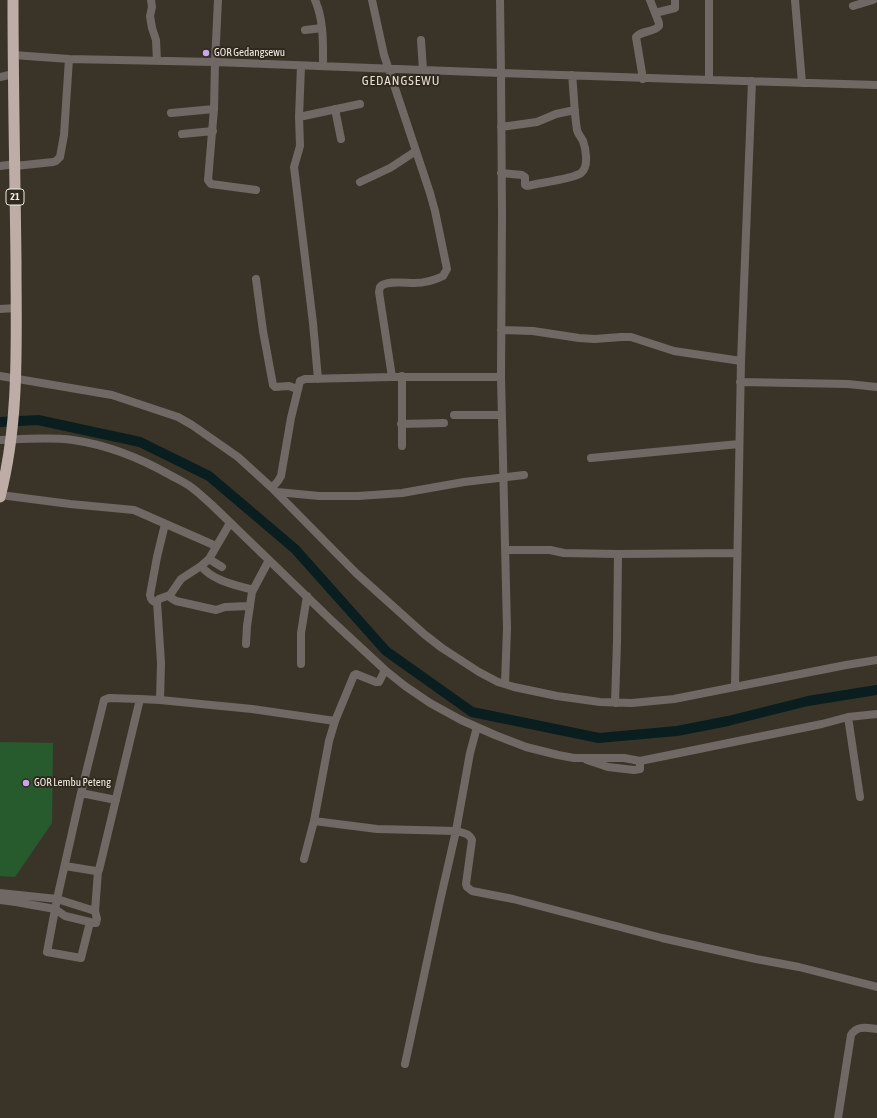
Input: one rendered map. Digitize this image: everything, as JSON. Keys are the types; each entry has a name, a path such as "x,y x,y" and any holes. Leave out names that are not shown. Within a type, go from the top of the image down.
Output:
{"highway":[{"name":"21","path":"1,492 15,379 16,308 13,0"}],"street":[{"path":"151,0 152,7 150,16 156,40 157,61"},
{"path":"218,0 213,131 208,179 209,183 256,190"},
{"path":"315,0 320,15 322,28 323,66"},
{"path":"372,0 384,55 435,211 447,269 443,276 438,278 415,283 385,283 380,287 379,292 392,377"},
{"path":"500,0 501,377 507,628 505,684"},
{"path":"643,78 636,37 640,34 655,30 659,26 650,0"},
{"path":"655,13 675,8 675,0"},
{"path":"709,0 709,80"},
{"path":"795,0 802,83"},
{"path":"854,6 874,0"},
{"path":"305,30 322,28"},
{"path":"421,40 423,70"},
{"path":"13,55 877,85"},
{"path":"0,166 53,162 60,157 65,130 69,58"},
{"path":"301,66 299,117 300,146 294,167 313,323 318,379"},
{"path":"0,78 13,74"},
{"path":"501,173 522,175 525,177 525,185 527,186 569,178 581,173 585,168 586,157 584,145 578,131 572,75"},
{"path":"735,686 740,382 752,81"},
{"path":"299,117 360,104"},
{"path":"171,113 214,109"},
{"path":"335,109 342,139"},
{"path":"501,127 537,122 556,114 575,110"},
{"path":"182,134 213,131"},
{"path":"360,182 390,168 416,151"},
{"path":"256,279 263,331 273,385 275,387 288,386 297,389"},
{"path":"0,309 16,308"},
{"path":"501,330 533,331 595,339 631,337 674,351 741,361"},
{"path":"0,376 103,393 178,417 192,424 228,450 275,490 356,573 424,634 442,648 479,672 505,684 557,696 592,701 632,703 674,699 735,686 877,660"},
{"path":"402,376 402,446"},
{"path":"275,490 280,476 297,389 301,380 402,376 501,377"},
{"path":"740,382 848,384 877,387"},
{"path":"454,416 502,415"},
{"path":"401,424 444,423"},
{"path":"8,438 72,440 96,445 138,458 190,486 212,505 331,620 385,670 405,686 430,703 461,720 526,747 558,755 583,758 624,758 640,761 848,717 877,714"},
{"path":"591,458 739,444"},
{"path":"275,490 319,496 366,496 402,493 464,482 524,475"},
{"path":"1,492 70,504 138,511 216,546"},
{"path":"172,598 181,579 203,568 210,560 216,546 230,523"},
{"path":"157,603 150,599 150,595 165,524"},
{"path":"505,550 550,550 564,553 618,554 737,553"},
{"path":"615,703 618,554"},
{"path":"210,560 222,567"},
{"path":"246,644 253,590 269,560"},
{"path":"203,568 221,580 253,590"},
{"path":"301,664 301,632 307,596"},
{"path":"160,700 161,663 157,603 159,599 172,598 216,610 225,607 250,606"},
{"path":"304,859 314,821 329,741 354,675 356,674 378,682 380,681 385,670"},
{"path":"90,922 81,958 47,952 57,899 81,792 104,700 110,698 160,700 252,709 335,722"},
{"path":"0,893 55,909 65,916 94,923 97,921 95,911 98,871 140,699"},
{"path":"848,717 860,798"},
{"path":"405,1064 477,727"},
{"path":"81,792 116,800"},
{"path":"314,821 378,829 456,831 467,834 472,840 466,884 467,888 472,891 513,899 662,938 799,967 877,987"},
{"path":"65,866 98,871"},
{"path":"0,900 17,898 57,899 95,911"},
{"path":"838,1118 850,1035 857,1028 877,1029"}],"green space":[{"name":"GOR Lembu Peteng","path":"0,742 53,743 52,823 15,877 0,876"}],"waterway":[{"path":"0,422 38,420 140,442 209,476 295,549 386,651 472,712 599,738 677,731 728,721 808,701 877,690"}],"place":[{"name":"GOR Gedangsewu","path":"206,53"},
{"name":"GOR Lembu Peteng","path":"26,783"}],"district":[{"name":"GEDANGSEWU","path":"401,81"}]}
